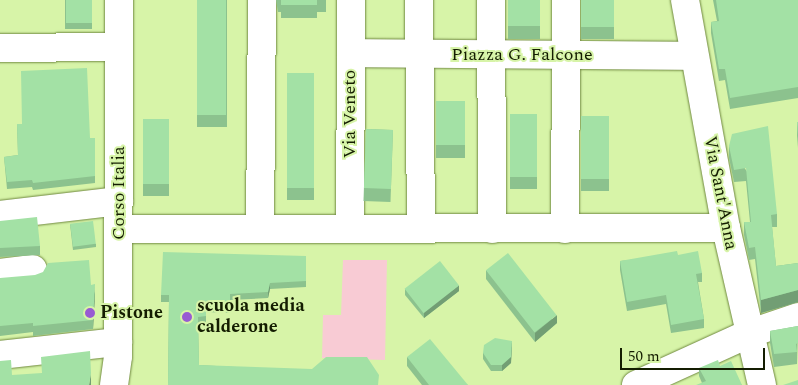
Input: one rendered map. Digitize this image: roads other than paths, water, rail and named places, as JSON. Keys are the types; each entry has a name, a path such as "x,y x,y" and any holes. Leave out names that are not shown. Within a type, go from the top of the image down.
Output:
{"street":[{"name":"Corso Italia","path":"114,385 118,342 119,0"},
{"path":"260,229 262,0"},
{"name":"Via Veneto","path":"350,229 351,0"},
{"path":"419,0 421,229"},
{"path":"491,0 492,229"},
{"path":"565,229 566,0"},
{"name":"Via Sant'Anna","path":"685,0 726,228 748,334 762,385"},
{"path":"0,48 119,47"},
{"name":"Piazza G. Falcone","path":"351,53 694,56"},
{"path":"0,215 118,201"},
{"path":"118,229 726,228"},
{"path":"0,273 33,269"},
{"path":"636,385 748,334 798,317"},
{"path":"0,355 118,342"}],"place":[{"name":"Pistone","path":"90,313"},
{"name":"scuola media calderone","path":"187,317"}]}
